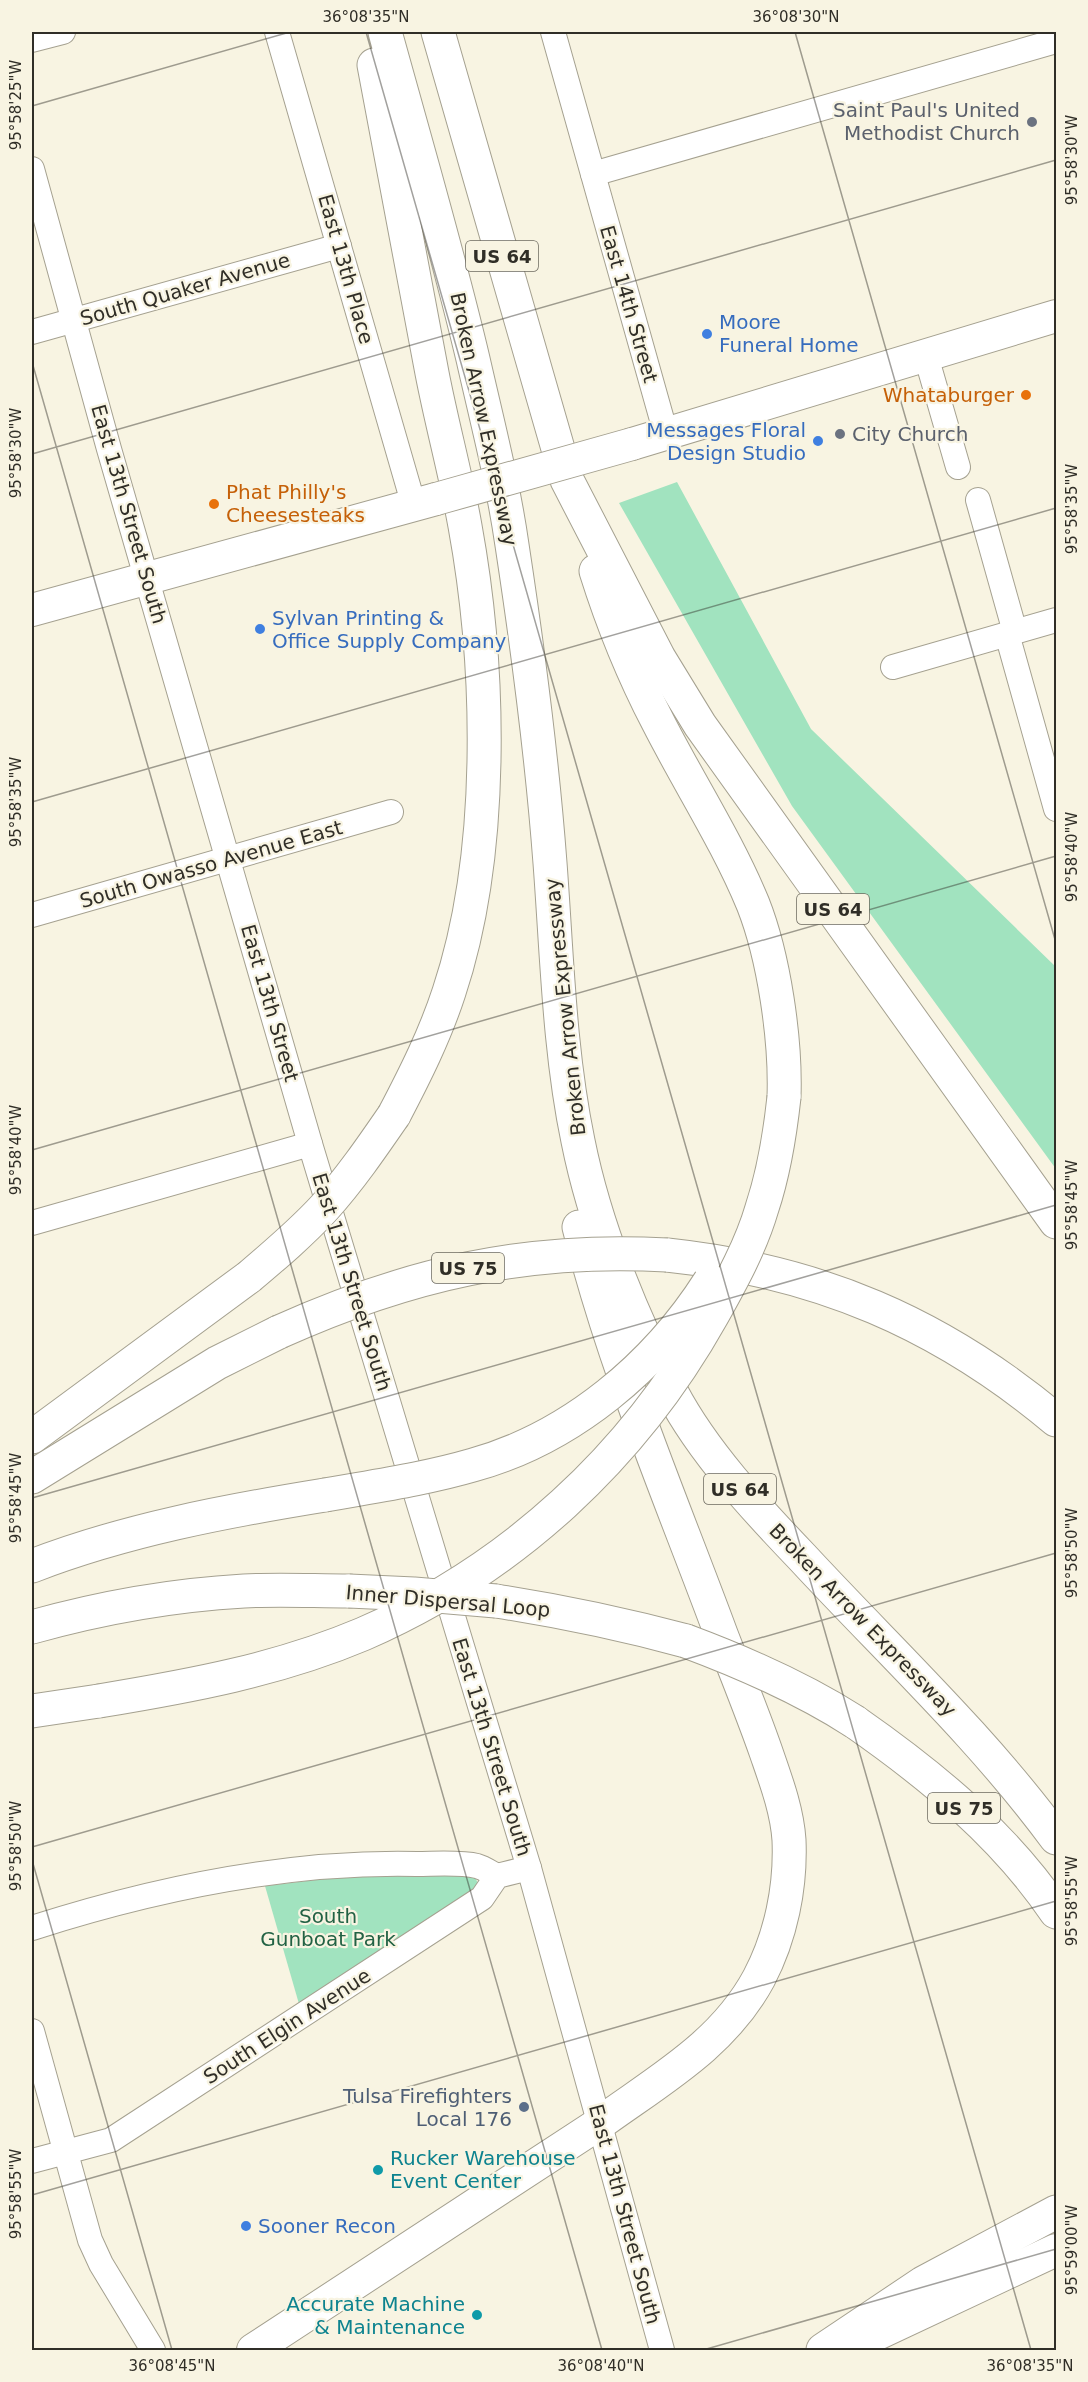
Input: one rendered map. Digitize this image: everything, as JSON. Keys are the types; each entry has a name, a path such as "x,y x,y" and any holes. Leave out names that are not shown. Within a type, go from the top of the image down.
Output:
{"highway":[{"path":"32,1437 249,1277 323,1209 354,1172 394,1115 424,1058 449,992 464,936 479,834 483,759 483,684 476,602 466,528 433,376 368,32"},
{"name":"Broken Arrow Expressway","path":"385,32 459,302 495,449 512,543 532,695 549,855 566,1058 578,1142 601,1223 631,1305 675,1399 697,1433 750,1502 982,1745 1020,1789 1056,1838"},
{"name":"US 64","path":"438,32 567,480 659,658 700,725 1054,1216"},
{"path":"32,1711 237,1676 281,1664 363,1634 418,1607 476,1573 521,1542 587,1484 666,1391 694,1348 726,1291 762,1210 779,1137 780,1032 770,961 753,905 727,849 657,720 609,614 567,480"},
{"path":"566,1058 574,1209 594,1288 652,1457 710,1601 772,1770 783,1804 789,1840 784,1910 769,1956 743,2006 692,2058 600,2123"},
{"path":"32,1566 124,1536 252,1506 325,1495 475,1465 509,1453 580,1415 608,1395 651,1358 690,1311 730,1245 754,1184 770,1118 778,1097"},
{"name":"US 75","path":"32,1477 217,1363 332,1308 420,1279 486,1264 535,1257 627,1252 667,1254 713,1260 792,1276 860,1300 931,1333 1005,1379 1056,1420"},
{"name":"Inner Dispersal Loop","path":"32,1627 117,1607 244,1591 414,1594 496,1601 627,1624 686,1641 744,1663 822,1701 855,1722 938,1783 980,1822 1019,1863 1056,1912"},
{"path":"823,2350 923,2283 1008,2254 1056,2212"}],"main road":[{"path":"32,610 632,444 1056,316"},
{"path":"253,2350 600,2123"},
{"path":"843,2350 1008,2254 1056,2248"}],"street":[{"path":"32,40 63,32"},
{"name":"East 13th Place","path":"277,32 339,246 425,502"},
{"name":"East 14th Street","path":"553,32 666,434"},
{"path":"593,174 1056,41"},
{"name":"East 13th Street South","path":"32,169 73,320 229,859"},
{"name":"South Quaker Avenue","path":"32,332 339,246"},
{"path":"926,356 958,467"},
{"path":"978,500 1056,809"},
{"path":"893,667 1056,620"},
{"name":"South Owasso Avenue East","path":"32,915 391,812"},
{"name":"East 13th Street","path":"229,859 311,1145"},
{"path":"32,1223 311,1145"},
{"name":"East 13th Street South","path":"311,1145 529,1868 662,2350"},
{"path":"32,1928 74,1914 174,1889 286,1872 384,1863 476,1866 497,1876 529,1868"},
{"name":"South Elgin Avenue","path":"32,2161 111,2140 482,1898 497,1876"},
{"path":"32,2031 90,2240 97,2256 153,2350"}],"green space":[{"path":"677,482 811,729 1056,967 1056,1169 792,806 619,503"},
{"name":"South Gunboat Park","path":"373,1873 474,1876 478,1883 477,1889 299,2004 265,1886"}],"place":[{"name":"Saint Paul's United Methodist Church","path":"1032,122"},
{"name":"Moore Funeral Home","path":"707,334"},
{"name":"Whataburger","path":"1026,395"},
{"name":"City Church","path":"840,434"},
{"name":"Messages Floral Design Studio","path":"818,441"},
{"name":"Phat Philly's Cheesesteaks","path":"214,504"},
{"name":"Sylvan Printing & Office Supply Company","path":"260,629"},
{"name":"Tulsa Firefighters Local 176","path":"524,2107"},
{"name":"Rucker Warehouse Event Center","path":"378,2170"},
{"name":"Sooner Recon","path":"246,2226"},
{"name":"Accurate Machine & Maintenance","path":"477,2315"}]}
